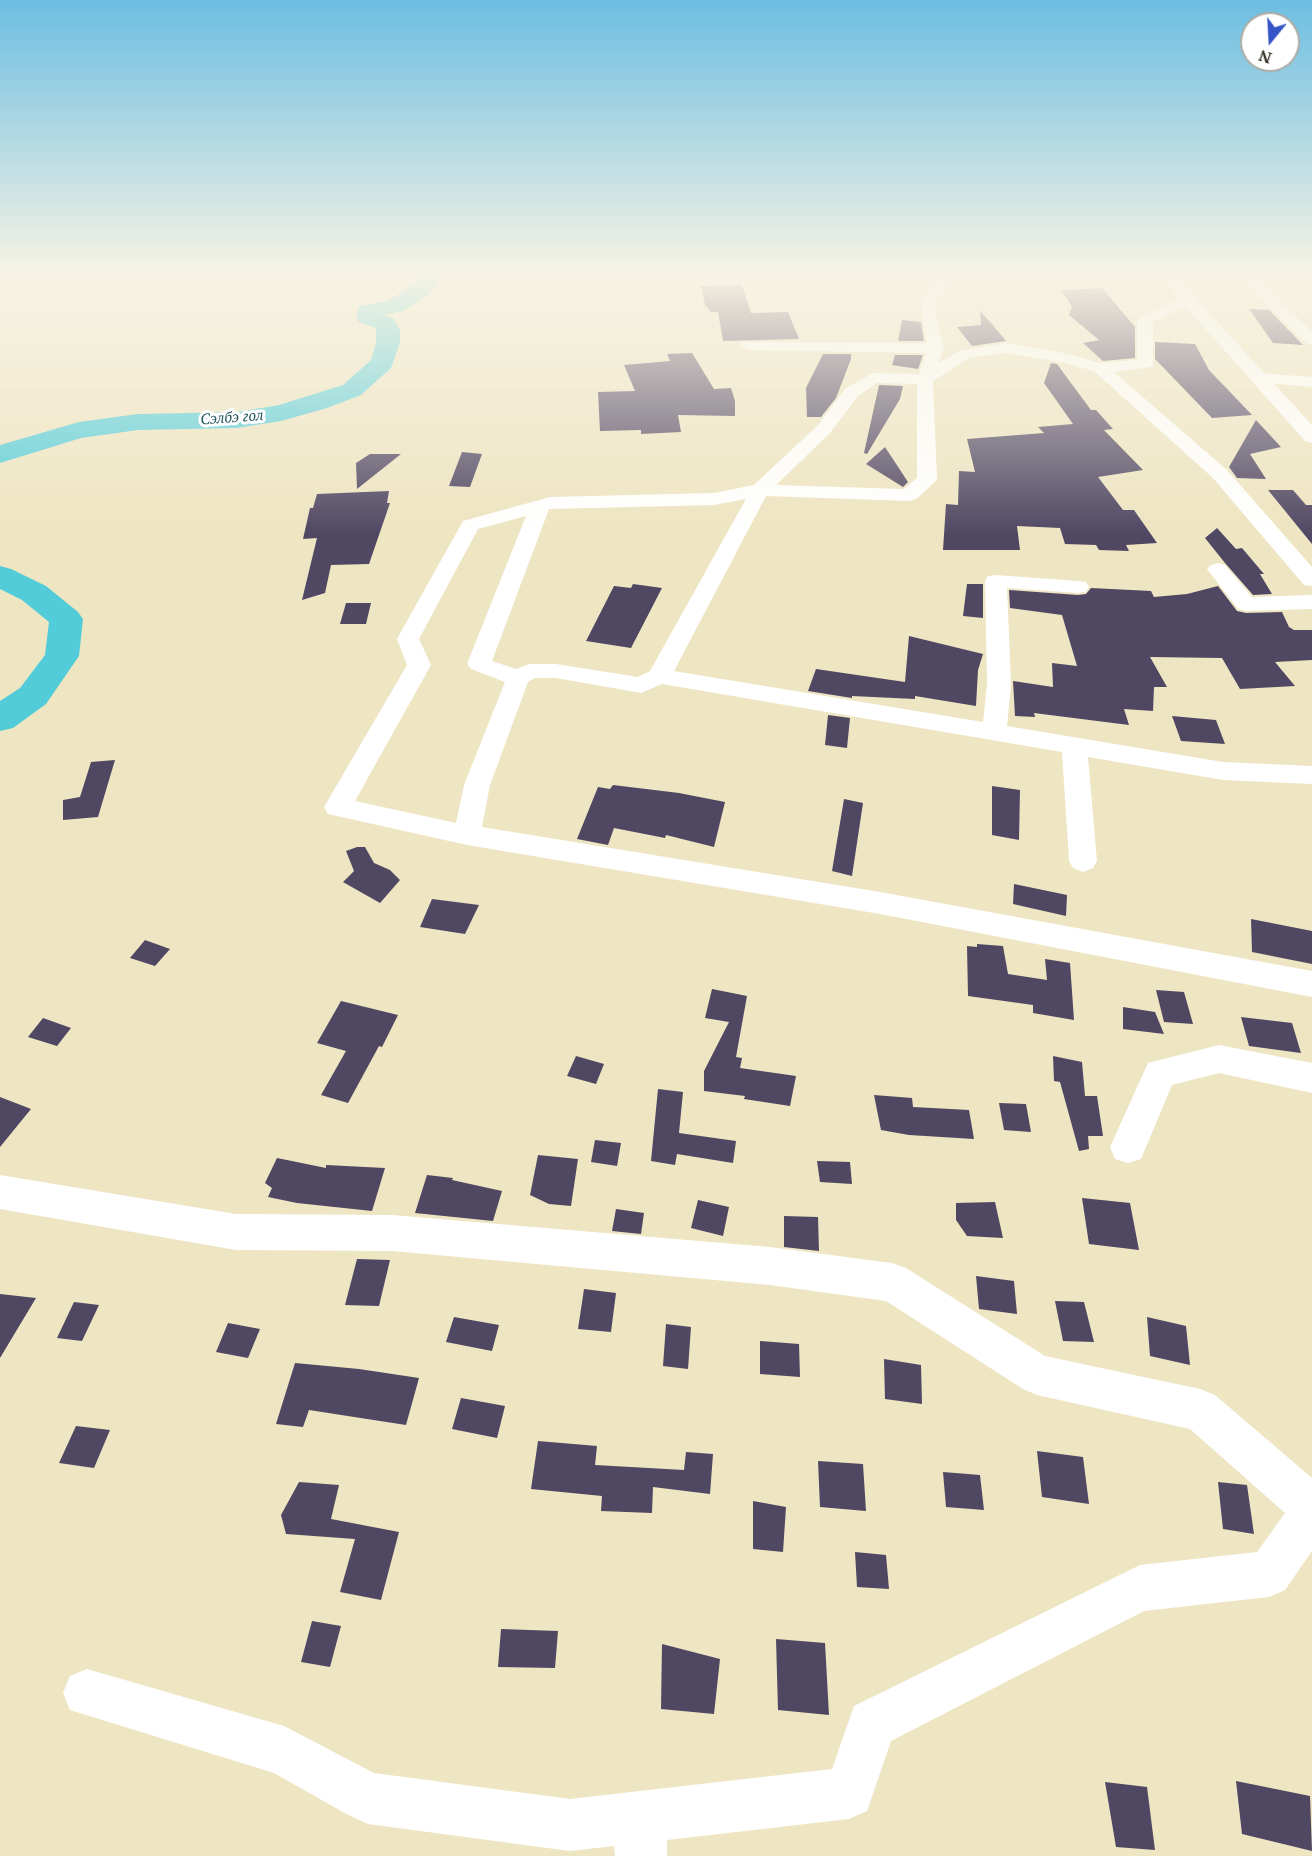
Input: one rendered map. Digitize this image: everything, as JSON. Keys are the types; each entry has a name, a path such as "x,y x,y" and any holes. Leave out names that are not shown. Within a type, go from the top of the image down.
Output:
{"main road":[{"path":"1245,362 1312,436"}],"street":[{"path":"931,362 925,379 927,480 909,495 760,490 714,499 550,503 470,525 408,639 419,665 338,807 467,835 880,903 1312,984"},
{"path":"467,835 477,785 518,678 530,671 556,671 641,685 659,676 760,490 824,429 852,392 873,378 925,379 953,362"},
{"path":"1077,362 1100,368 1144,364 1144,362"},
{"path":"1100,368 1220,474 1312,579"},
{"path":"1260,378 1312,381"},
{"path":"518,678 479,664 540,506"},
{"path":"1218,569 1246,604 1312,602"},
{"path":"994,732 999,684 996,581 1078,587"},
{"path":"659,676 1223,771 1312,774"},
{"path":"1074,746 1083,861"},
{"path":"1128,1148 1160,1073 1219,1059 1312,1078"},
{"path":"0,1192 236,1232 392,1233 770,1266 892,1282 1037,1375 1200,1410 1312,1507"},
{"path":"87,1692 284,1751 368,1798 641,1836 849,1793 872,1724 1140,1588 1269,1574 1312,1513"}],"building":[{"path":"697,362 714,389 731,388 735,401 735,416 678,415 681,432 641,434 641,430 600,431 598,392 635,391 624,365"},
{"path":"819,362 850,362 836,398 821,417 807,417 806,388"},
{"path":"893,362 921,362 918,369 892,365"},
{"path":"1158,362 1204,362 1209,370 1252,415 1212,418"},
{"path":"1051,363 1057,364 1091,410 1096,410 1113,429 1104,430 1143,470 1098,477 1123,510 1134,510 1157,543 1126,545 1129,551 1099,550 1096,545 1065,544 1060,528 1017,526 1020,550 943,550 946,504 958,505 959,471 975,472 967,439 1044,433 1038,427 1073,424 1044,383"},
{"path":"879,385 903,386 900,399 867,454 864,453"},
{"path":"1256,420 1281,447 1250,454 1266,479 1237,478 1229,467"},
{"path":"885,447 908,482 903,487 866,464"},
{"path":"462,452 482,454 470,487 449,486"},
{"path":"370,454 401,454 357,489 356,463"},
{"path":"1268,490 1293,490 1306,505 1312,505 1312,544"},
{"path":"389,491 387,503 390,503 369,564 331,565 325,593 302,600 317,538 303,539 310,508 313,508 317,494"},
{"path":"1217,528 1236,549 1242,548 1264,574 1260,574 1272,594 1253,595 1225,563 1205,538"},
{"path":"633,584 662,588 631,648 586,641 614,586 631,588"},
{"path":"967,584 983,584 983,618 963,616"},
{"path":"1218,586 1237,611 1282,612 1289,627 1294,630 1312,630 1312,660 1275,662 1295,686 1240,689 1222,658 1150,657 1167,687 1154,687 1153,711 1124,709 1129,725 1034,713 1035,717 1015,716 1013,681 1053,687 1052,663 1077,666 1062,615 1010,608 1009,590 1078,595 1086,594 1091,588 1151,591 1154,597 1187,594"},
{"path":"346,603 371,603 366,624 340,624"},
{"path":"909,636 983,654 978,670 976,706 915,696 915,699 852,696 852,698 808,691 816,669 905,682"},
{"path":"828,715 850,718 847,748 825,745"},
{"path":"1172,716 1216,720 1225,744 1181,741"},
{"path":"115,760 98,817 63,820 63,800 80,797 91,762"},
{"path":"613,785 679,793 725,802 714,847 666,835 665,838 614,828 608,845 577,839 598,787 610,789"},
{"path":"992,786 1020,790 1019,840 992,835"},
{"path":"844,799 863,803 852,876 832,871"},
{"path":"365,847 374,863 390,870 400,880 380,903 343,882 354,871 346,851"},
{"path":"1014,884 1067,895 1066,916 1013,904"},
{"path":"432,899 479,905 465,934 420,927"},
{"path":"1251,919 1312,931 1312,964 1252,952"},
{"path":"145,940 170,949 155,966 130,958"},
{"path":"977,944 1003,946 1008,974 1047,980 1045,959 1070,963 1074,1020 1033,1013 1033,1005 968,996 967,946 977,947"},
{"path":"712,989 747,996 736,1057 742,1058 740,1068 796,1076 790,1106 744,1099 745,1096 704,1091 704,1071 729,1022 705,1018"},
{"path":"1156,990 1184,992 1193,1024 1164,1022"},
{"path":"341,1001 398,1015 382,1047 379,1046 348,1103 321,1095 346,1051 317,1043"},
{"path":"1123,1007 1155,1012 1164,1034 1123,1029"},
{"path":"1241,1017 1292,1023 1301,1053 1249,1046"},
{"path":"43,1018 71,1028 57,1046 28,1037"},
{"path":"576,1056 604,1064 596,1084 567,1076"},
{"path":"1053,1056 1082,1062 1085,1096 1097,1096 1103,1136 1088,1136 1089,1149 1079,1151 1060,1082 1054,1081"},
{"path":"658,1089 683,1092 679,1133 736,1141 733,1163 677,1154 675,1165 651,1161"},
{"path":"874,1095 912,1098 913,1107 969,1110 974,1139 909,1135 881,1130"},
{"path":"0,1097 31,1109 0,1147"},
{"path":"999,1103 1026,1104 1031,1132 1004,1130"},
{"path":"595,1140 621,1143 617,1166 591,1162"},
{"path":"538,1155 578,1159 571,1206 549,1204 530,1195"},
{"path":"277,1158 326,1168 326,1165 385,1168 372,1211 297,1203 268,1197 272,1188 265,1183"},
{"path":"817,1161 850,1162 852,1184 820,1182"},
{"path":"427,1175 453,1178 452,1180 502,1191 493,1221 415,1213"},
{"path":"1082,1198 1130,1203 1139,1250 1089,1244"},
{"path":"698,1200 729,1207 723,1236 691,1228"},
{"path":"995,1202 1003,1238 967,1236 956,1220 956,1203"},
{"path":"616,1209 644,1213 641,1234 612,1231"},
{"path":"784,1216 818,1217 819,1251 784,1247"},
{"path":"357,1259 390,1260 379,1306 345,1305"},
{"path":"976,1276 1014,1281 1017,1314 979,1309"},
{"path":"584,1289 616,1293 611,1332 578,1329"},
{"path":"0,1294 36,1298 0,1358"},
{"path":"1055,1301 1084,1302 1094,1342 1063,1341"},
{"path":"74,1302 99,1305 82,1341 57,1338"},
{"path":"454,1317 499,1325 492,1351 446,1342"},
{"path":"1147,1317 1186,1326 1190,1365 1150,1356"},
{"path":"228,1323 260,1329 248,1358 216,1352"},
{"path":"666,1324 691,1327 688,1369 663,1366"},
{"path":"760,1341 799,1344 800,1377 760,1374"},
{"path":"884,1359 921,1365 922,1404 885,1399"},
{"path":"295,1363 419,1378 406,1425 309,1410 303,1427 276,1424"},
{"path":"461,1398 505,1406 497,1438 452,1429"},
{"path":"76,1426 110,1430 94,1468 59,1463"},
{"path":"538,1441 597,1446 595,1465 684,1470 686,1452 713,1454 710,1494 653,1487 652,1513 601,1511 602,1496 531,1489"},
{"path":"1037,1451 1083,1457 1089,1504 1042,1497"},
{"path":"818,1461 863,1464 866,1511 820,1507"},
{"path":"943,1472 980,1475 984,1510 946,1507"},
{"path":"299,1482 339,1485 331,1519 399,1532 381,1600 340,1592 355,1539 286,1534 281,1515"},
{"path":"1218,1482 1247,1485 1254,1534 1223,1529"},
{"path":"753,1501 786,1507 783,1552 753,1549"},
{"path":"855,1552 886,1555 889,1589 857,1587"},
{"path":"312,1621 341,1626 330,1667 301,1662"},
{"path":"501,1629 558,1631 555,1668 498,1667"},
{"path":"776,1639 825,1643 829,1715 778,1710"},
{"path":"662,1644 720,1659 714,1714 661,1709"},
{"path":"1236,1781 1310,1796 1312,1851 1242,1834"},
{"path":"1105,1782 1147,1787 1155,1850 1116,1847"}],"waterway":[{"name":"Сэлбэ гол","path":"0,455 24,445 79,430 138,422 237,420 281,413 318,403 352,390 382,362"},
{"name":"Сэлбэ гол","path":"0,576 34,593 66,619 62,656 33,696 0,719"}]}
